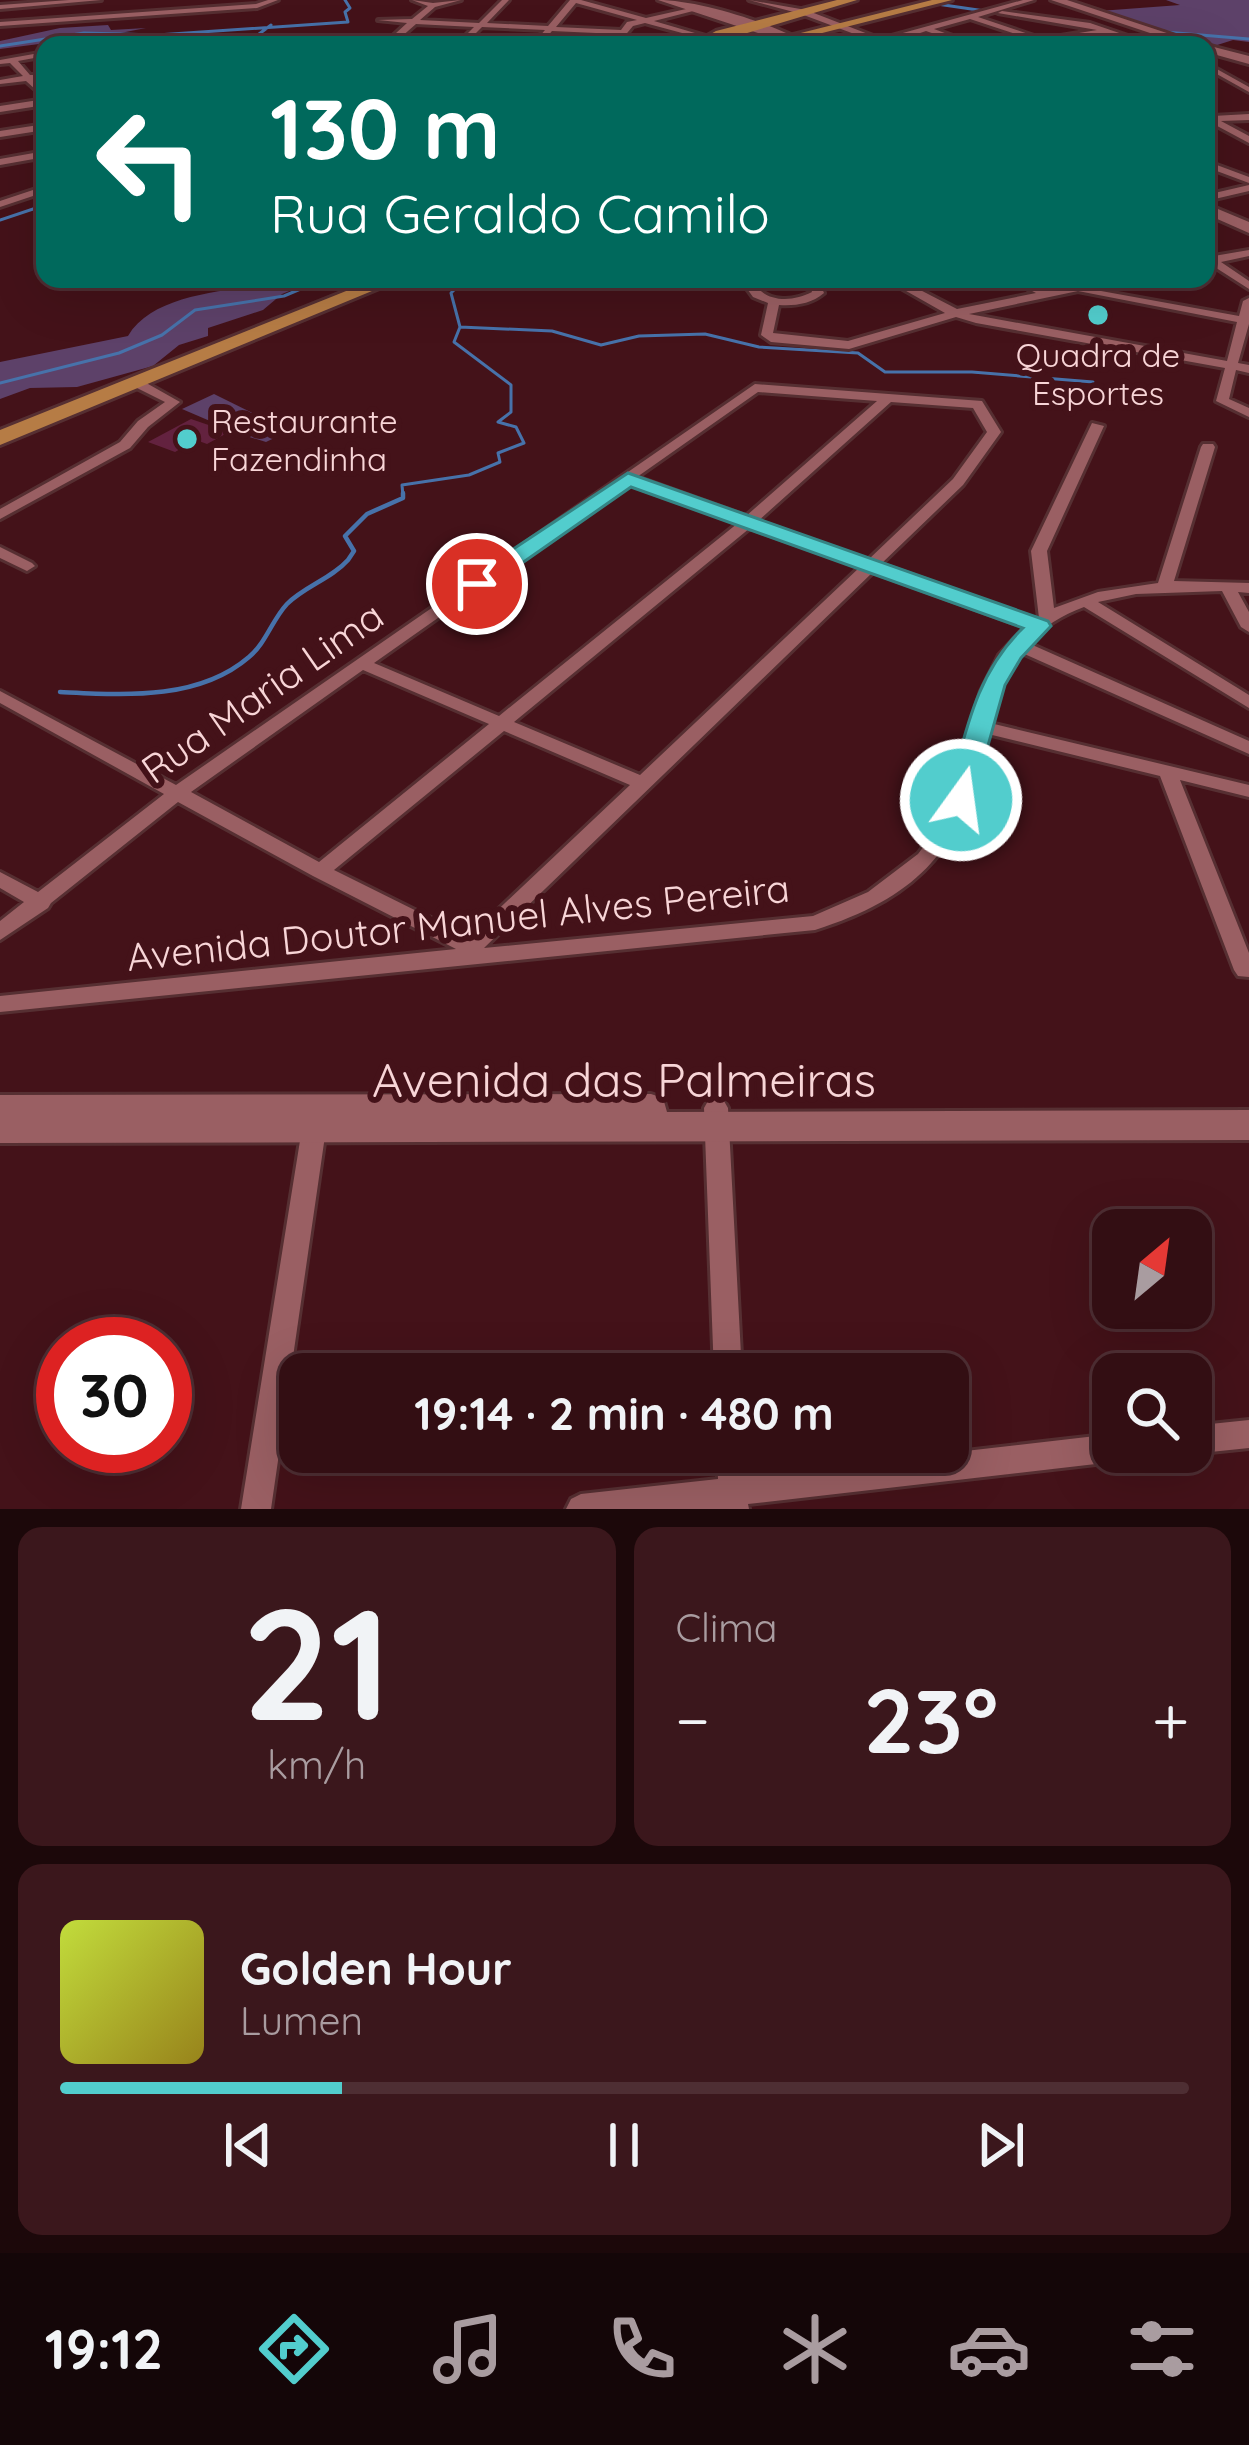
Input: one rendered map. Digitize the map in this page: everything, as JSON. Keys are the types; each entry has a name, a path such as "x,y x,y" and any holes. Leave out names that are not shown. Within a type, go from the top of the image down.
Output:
{"main road":[{"path":"663,0 781,36"},
{"path":"721,36 849,0"},
{"path":"815,36 946,0"},
{"path":"1056,0 1167,36"},
{"path":"1215,51 1249,60"},
{"path":"1215,212 1249,228"},
{"path":"0,438 370,288"},
{"name":"Avenida das Palmeiras","path":"1109,1116 1249,1106"},
{"name":"Avenida das Palmeiras","path":"0,1109 316,1118"},
{"name":"Avenida das Palmeiras","path":"0,1128 316,1118 949,1116 1109,1116 1249,1125"}],"street":[{"path":"0,6 62,0"},
{"path":"0,6 98,0"},
{"path":"132,0 133,14"},
{"path":"1,25 275,0"},
{"path":"415,0 433,5 458,0"},
{"path":"469,36 506,0"},
{"path":"544,36 574,0 687,36"},
{"path":"752,0 802,12 865,36"},
{"path":"906,36 1031,0"},
{"path":"397,36 433,5"},
{"path":"382,20 621,32 644,20 695,9"},
{"path":"991,11 1111,30 1117,36"},
{"path":"970,16 1032,36"},
{"path":"1076,36 1136,26"},
{"path":"926,29 947,36"},
{"path":"619,36 621,32"},
{"path":"0,62 36,56"},
{"path":"12,60 36,76"},
{"path":"1215,70 1249,90"},
{"path":"0,84 36,78"},
{"path":"0,109 36,102"},
{"path":"25,105 36,115"},
{"path":"1215,118 1249,117"},
{"path":"1215,122 1249,140"},
{"path":"0,134 36,126"},
{"path":"21,130 36,147"},
{"path":"0,163 36,156"},
{"path":"1215,168 1249,184"},
{"path":"1215,195 1249,184"},
{"path":"0,204 36,192"},
{"path":"0,193 14,200"},
{"path":"1215,258 1249,253"},
{"path":"1215,264 1249,286"},
{"path":"754,288 752,291 774,301 806,300 818,293 814,288"},
{"path":"908,288 956,314 1249,369"},
{"path":"1034,288 1044,293"},
{"path":"774,301 767,335 837,345 1072,288 1247,321"},
{"path":"1249,301 1222,401 1249,413"},
{"path":"0,515 125,445 143,424 174,402 137,383"},
{"name":"Rua Maria Lima","path":"0,932 177,794 755,388 977,404 994,432 958,482 872,567"},
{"path":"320,872 746,524 890,397"},
{"path":"628,479 746,524 1043,623 1040,550 1097,426"},
{"path":"1165,586 1208,447"},
{"path":"0,552 28,566"},
{"path":"0,696 465,954 872,567"},
{"name":"Avenida Doutor Manuel Alves Pereira","path":"0,1004 815,922 870,902 903,880 954,819 1000,668 1043,623 1084,600 1165,586 1249,588"},
{"path":"1228,587 1249,627"},
{"path":"1084,600 1249,703"},
{"path":"1018,645 1249,748"},
{"path":"363,664 644,784"},
{"path":"979,726 1169,776 1249,791"},
{"path":"1169,776 1245,970"},
{"path":"0,879 41,903"},
{"path":"1226,926 1249,925"},
{"path":"716,1117 727,1353"},
{"path":"256,1509 316,1118"},
{"path":"1212,1438 1249,1434"},
{"path":"581,1509 733,1499 1092,1451"}],"shaded area":[{"path":"1166,0 1249,0 1249,42 1233,40 1215,46 1215,36 1181,36 1099,11 1180,5"},
{"path":"60,28 146,28 110,35 160,36 36,36 36,44 0,49 0,41"},
{"path":"297,288 263,310 208,328 208,336 179,345 153,366 77,387 30,388 0,399 0,362 128,336 161,308 208,293"},
{"path":"214,394 289,431 266,442 210,425 182,409"}],"building":[{"name":"Restaurante Fazendinha","path":"191,419 229,432 207,444 196,440 175,452 148,442"}],"waterway":[{"path":"268,27 348,22 345,12 350,8 345,0"},
{"path":"937,4 985,11"},
{"path":"268,27 271,25"},
{"path":"65,36 268,27"},
{"path":"268,27 259,34 286,36"},
{"path":"1165,32 1213,36"},
{"path":"1215,36 1249,39"},
{"path":"0,46 36,40"},
{"path":"0,220 36,208"},
{"path":"0,383 119,353 162,335 195,310 284,296 303,288"},
{"path":"456,288 451,293 460,327"},
{"path":"403,496 402,485 469,475 500,462 498,453 524,443 516,427 498,422 511,412 511,385 454,342 460,327"},
{"path":"460,327 552,331 601,345 639,336 705,334 759,347 858,353 885,372 972,372 1093,382"},
{"path":"60,692 159,692 229,671 255,651 287,604 348,560 354,551 345,536 367,514 403,496"}],"place":[{"name":"Quadra de Esportes","path":"1098,315"},
{"name":"Restaurante Fazendinha","path":"187,439"}],"route":[{"path":"477,584 628,479 1039,626 1022,640 992,685 961,800"}]}
